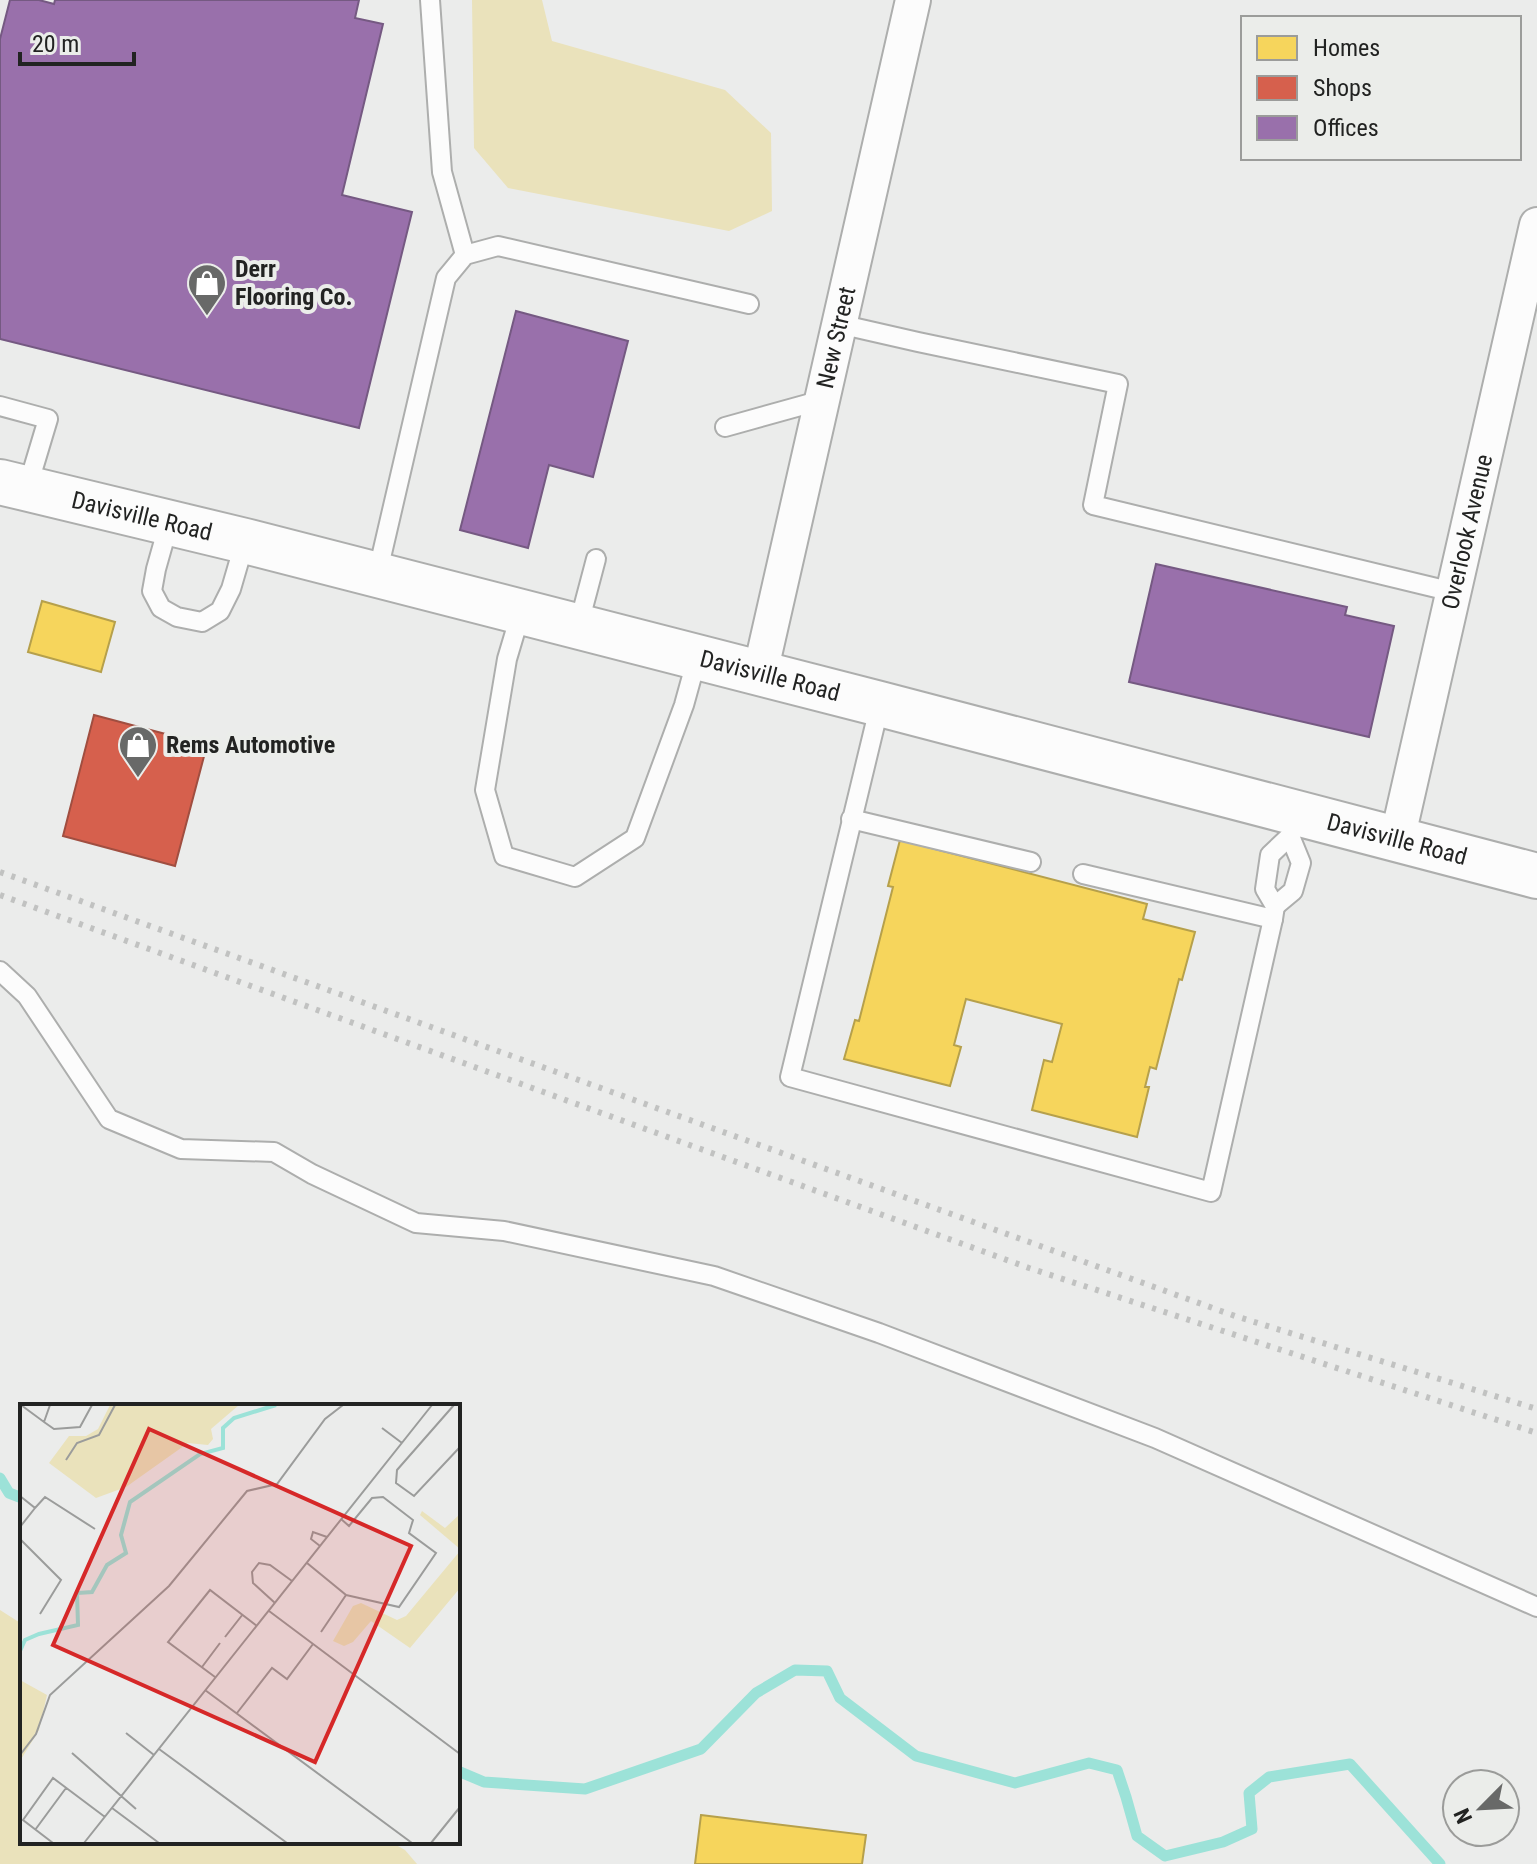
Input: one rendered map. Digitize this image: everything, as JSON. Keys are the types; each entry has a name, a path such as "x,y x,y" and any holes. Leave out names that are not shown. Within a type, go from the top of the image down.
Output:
{"street":[{"name":"New Street","path":"760,673 913,0"},
{"name":"Overlook Avenue","path":"1397,840 1537,225"},
{"name":"Davisville Road","path":"14,486 245,541 880,704 1293,825 1397,840 1537,876"}],"lane":[{"path":"430,0 442,172 465,255"},
{"path":"377,575 446,278 465,255 498,246 749,304"},
{"path":"839,324 1118,384 1093,505 1453,592"},
{"path":"725,427 822,400"},
{"path":"0,406 48,419 14,486"},
{"path":"169,523 152,591 161,608 177,617 202,622 220,611 231,589 245,541"},
{"path":"578,627 596,559"},
{"path":"521,612 507,659 485,790 504,856 575,877 635,838 684,705 697,658"},
{"path":"880,704 790,1077 1211,1192 1274,913 1293,891 1301,863 1293,825"},
{"path":"851,819 1031,862"},
{"path":"1274,913 1265,889 1270,855 1293,825"},
{"path":"1083,874 1274,913"},
{"path":"0,971 27,996 109,1119 181,1149 274,1152 312,1174 416,1223 504,1231 714,1276 879,1333 1155,1438 1537,1607"}],"shaded area":[{"path":"472,0 542,0 552,41 725,90 771,133 772,211 729,231 508,188 474,148"},
{"path":"0,1610 20,1623 20,1844 394,1844 405,1850 417,1864 0,1864"}],"building: Homes":[{"path":"42,601 115,622 101,672 28,652"},
{"path":"900,840 1147,904 1143,919 1195,932 1182,980 1179,979 1156,1069 1150,1067 1145,1087 1149,1087 1137,1137 1032,1110 1044,1060 1052,1062 1062,1024 966,999 954,1045 961,1047 950,1086 844,1059 855,1020 859,1021 893,887 888,886"},
{"path":"701,1815 866,1835 862,1864 695,1864"}],"building: Shops":[{"path":"94,715 207,745 175,866 63,836"}],"building: Offices":[{"path":"10,0 39,0 54,4 55,0 359,0 355,18 383,24 342,195 412,212 359,428 0,339 0,39"},
{"path":"516,311 628,341 593,477 549,465 528,548 460,530"},
{"path":"1156,564 1347,607 1345,615 1394,626 1369,737 1129,682"}],"waterway":[{"path":"0,1478 9,1493 20,1497"},
{"path":"460,1772 484,1782 585,1789 701,1749 756,1693 795,1670 827,1671 840,1698 916,1756 1015,1783 1089,1763 1117,1770 1137,1836 1165,1856 1223,1842 1252,1829 1249,1793 1269,1777 1350,1764 1440,1864"}],"railway":[{"path":"0,872 1235,1316 1537,1409"},
{"path":"0,895 1029,1268 1537,1433"}],"place":[{"name":"Derr Flooring Co.","path":"207,317"},
{"name":"Rems Automotive","path":"138,779"}]}
